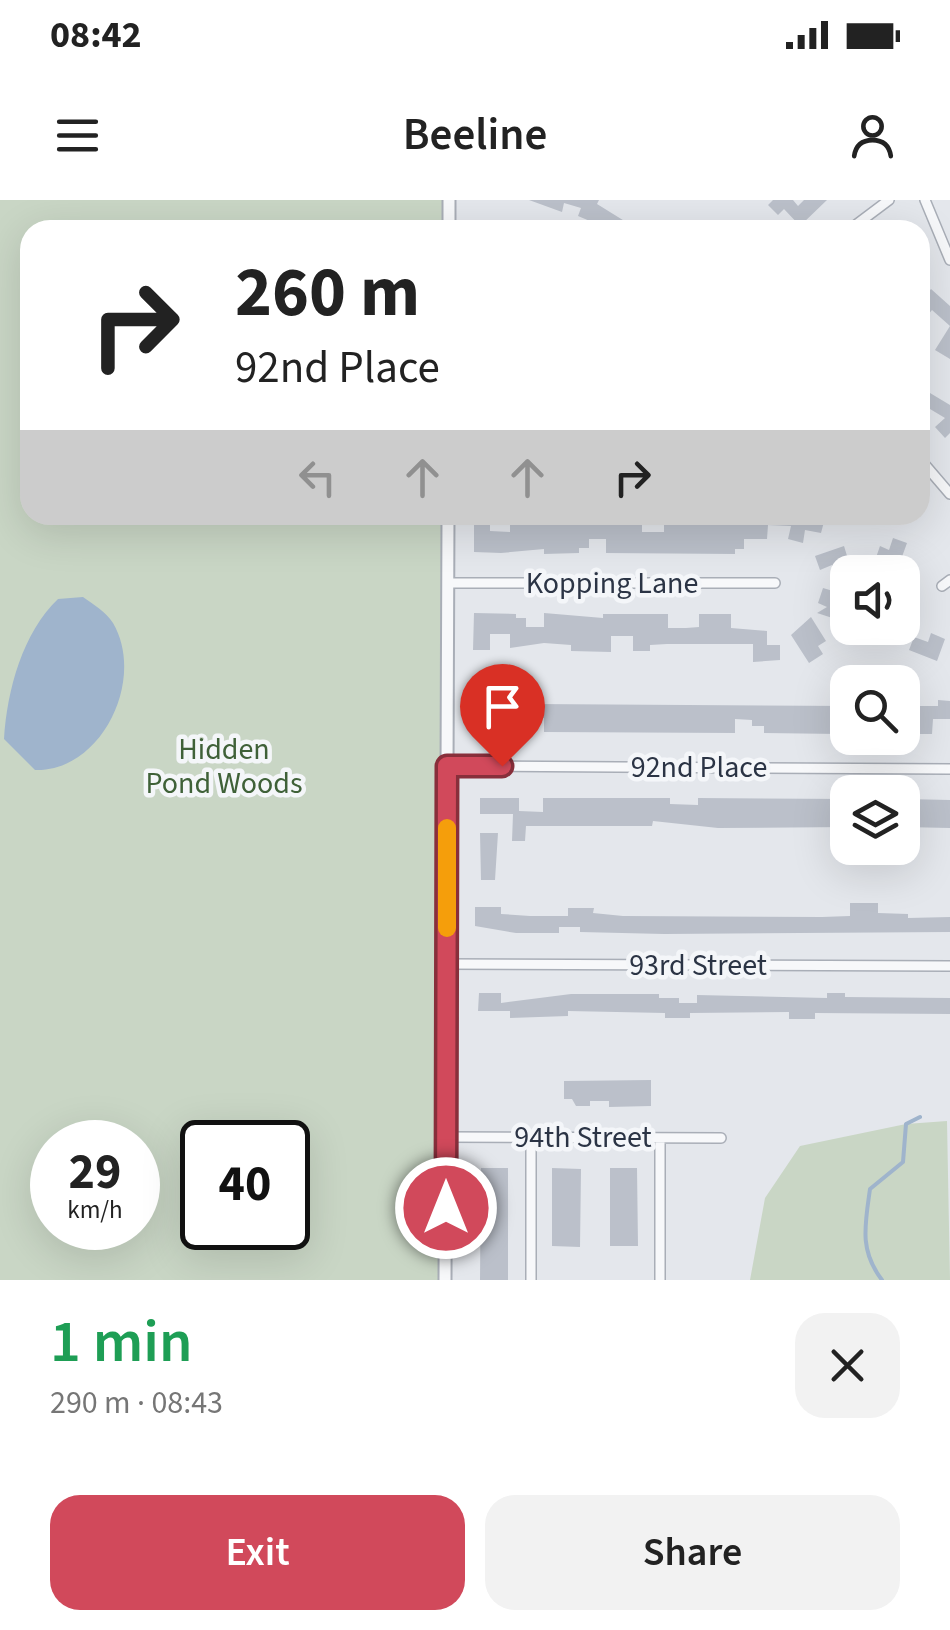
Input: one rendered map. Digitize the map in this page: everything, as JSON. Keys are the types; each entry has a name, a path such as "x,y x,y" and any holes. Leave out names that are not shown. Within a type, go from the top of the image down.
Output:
{"street":[{"path":"862,220 889,200"},
{"path":"925,200 950,260"},
{"path":"930,471 950,494"},
{"path":"445,1280 448,525"},
{"name":"Kopping Lane","path":"448,582 775,583"},
{"name":"92nd Place","path":"447,766 950,768"},
{"name":"93rd Street","path":"446,964 950,966"},
{"name":"94th Street","path":"446,1137 721,1138"},
{"path":"531,1137 531,1280"},
{"path":"660,1138 660,1280"}],"green space":[{"name":"Hidden Pond Woods","path":"0,200 448,200 448,220 20,220 20,525 448,525 447,1280 0,1280"},
{"path":"947,1121 950,1280 750,1280 765,1198 800,1146 906,1124"}],"water":[{"path":"83,597 110,619 122,645 120,695 98,739 80,756 59,767 35,770 4,739 13,682 26,645 46,612 58,599"}],"building":[{"path":"529,200 599,200 597,204 623,220 587,220 578,216 581,208 564,203 562,212"},
{"path":"773,200 793,200 798,206 804,200 827,200 806,220 794,220 784,209 778,215 768,205"},
{"path":"930,290 950,306 950,326 932,310 930,312"},
{"path":"950,326 950,359 935,350"},
{"path":"930,393 950,405 950,433 945,438 935,427 945,418 930,409"},
{"path":"474,525 490,525 490,531 510,532 510,525 642,525 642,532 664,532 664,525 768,525 767,539 744,539 744,549 735,549 735,554 606,553 606,539 589,539 589,548 579,548 579,553 544,554 544,549 474,552"},
{"path":"768,525 823,525 821,533 805,530 803,543 788,539 791,526"},
{"path":"893,538 907,543 903,555 877,555 880,546 889,550"},
{"path":"844,546 847,555 830,555 830,566 820,570 815,556"},
{"path":"823,588 830,590 830,617 817,613 827,607 818,603"},
{"path":"474,613 516,614 516,618 526,618 526,627 544,627 544,613 603,618 603,614 668,614 668,628 699,627 699,614 731,614 731,628 767,631 767,645 780,645 780,660 753,662 753,644 667,644 650,645 650,651 633,651 633,636 611,636 611,652 571,651 571,645 544,643 510,648 510,634 490,634 490,650 473,650"},
{"path":"811,617 826,641 818,646 823,654 809,663 791,635"},
{"path":"931,633 945,639 937,661 909,650 911,645 920,645 920,639 928,642"},
{"path":"481,672 509,672 508,717 520,717 520,733 481,733 482,712 493,712 493,689 481,689"},
{"path":"938,700 950,701 950,719 933,719 932,734 920,734 920,706 938,706"},
{"path":"533,704 830,706 830,734 764,733 764,726 752,726 752,720 735,719 735,733 544,732 544,718 533,718"},
{"path":"480,798 519,798 519,811 543,812 543,798 670,798 670,804 698,805 698,798 830,799 830,827 718,828 653,821 652,826 526,826 525,841 512,841 513,814 480,814"},
{"path":"920,799 950,800 950,828 920,827"},
{"path":"480,833 498,833 495,880 481,880"},
{"path":"850,903 878,903 878,913 908,914 908,918 950,917 950,932 664,934 580,932 580,927 559,927 559,933 516,933 475,926 475,907 501,907 501,914 530,916 568,916 568,908 594,908 593,913 623,916 822,917 850,916"},
{"path":"479,993 501,993 501,1003 571,994 659,994 659,998 679,998 679,1003 697,1003 697,995 827,998 827,993 845,993 845,997 950,998 950,1014 815,1013 815,1019 789,1019 789,1012 690,1013 690,1018 665,1018 665,1013 568,1011 568,1016 510,1018 510,1011 478,1011"},
{"path":"651,1080 651,1106 609,1107 609,1101 590,1101 590,1106 576,1106 572,1099 564,1099 564,1081"},
{"path":"481,1168 508,1168 508,1280 480,1280"},
{"path":"552,1168 581,1169 580,1247 552,1246"},
{"path":"610,1168 637,1168 638,1246 610,1246"}],"waterway":[{"path":"882,1280 867,1248 870,1189 903,1162 906,1124 920,1117"}],"slow traffic":[{"path":"447,828 447,928"}],"route":[{"path":"446,1208 447,766 502,766"}]}
